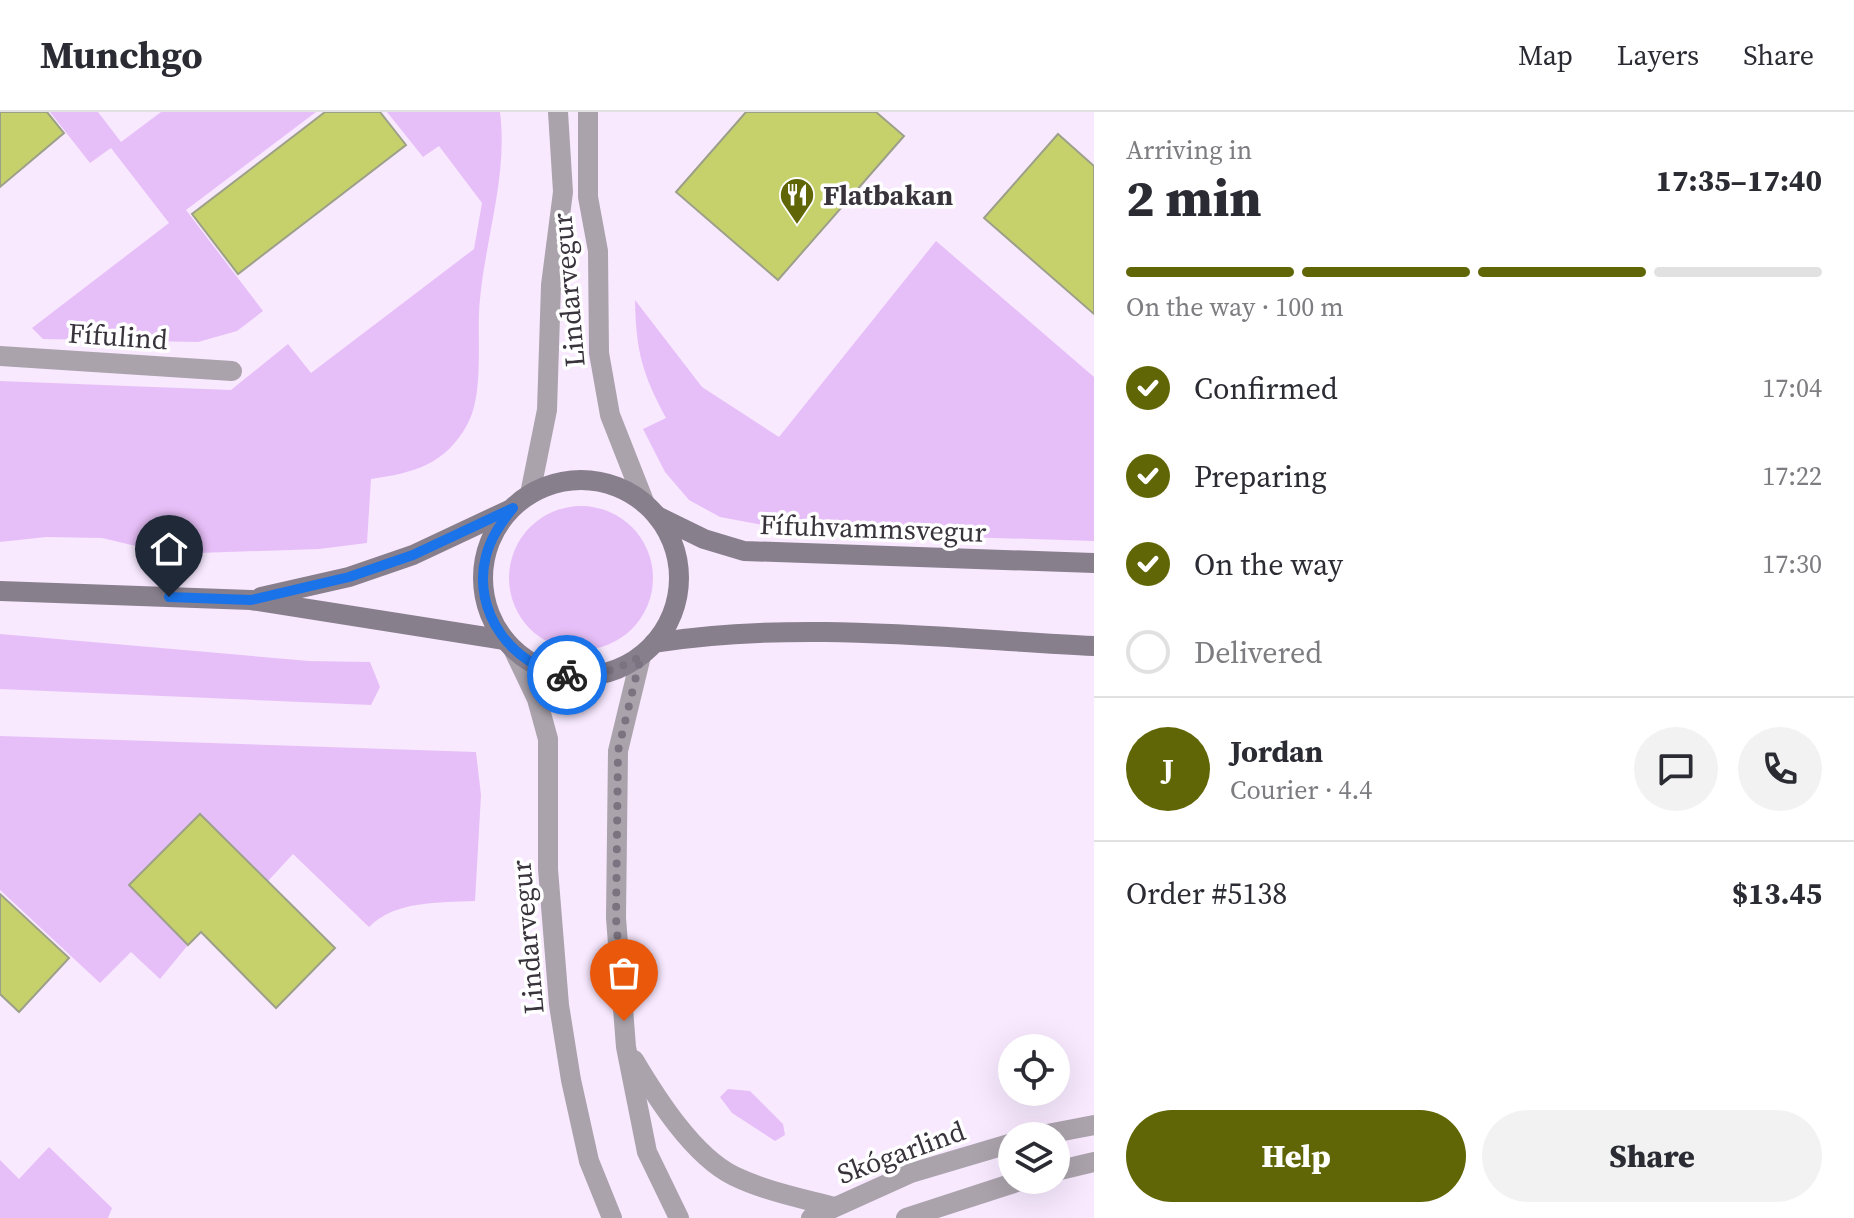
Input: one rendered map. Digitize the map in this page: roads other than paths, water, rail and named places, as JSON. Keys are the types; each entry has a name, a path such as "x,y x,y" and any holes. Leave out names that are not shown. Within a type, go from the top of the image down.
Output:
{"main road":[{"path":"589,480 619,488 651,510 671,539 678,579 670,620 648,650 617,670 590,676 563,675 537,666 510,646 490,615 483,587 485,558 495,531 513,508 530,494 558,482 589,480"},
{"path":"251,600 349,577 413,555 513,508"},
{"name":"Fífuhvammsvegur","path":"651,510 704,539 744,551 1094,563"},
{"path":"0,591 251,600 510,646"},
{"path":"648,650 725,635 850,633 1094,646"}],"street":[{"name":"Lindarvegur","path":"530,494 547,410 551,285 563,192 558,112"},
{"name":"Lindarvegur","path":"588,112 588,197 598,251 599,353 610,415 651,510"},
{"name":"Fífulind","path":"0,356 232,371"},
{"name":"Lindarvegur","path":"510,646 537,699 548,739 548,869 559,1005 589,1161 612,1218"},
{"path":"648,650 618,751 616,918 626,1047 647,1152 679,1218"},
{"path":"626,1047 657,1098 692,1142 731,1175 834,1207"},
{"path":"1070,1130 1094,1125"},
{"name":"Skógarlind","path":"811,1218 911,1173 998,1147"},
{"path":"1070,1168 1094,1162"},
{"path":"906,1218 998,1188"}],"place":[{"name":"Flatbakan","path":"797,226"}]}
